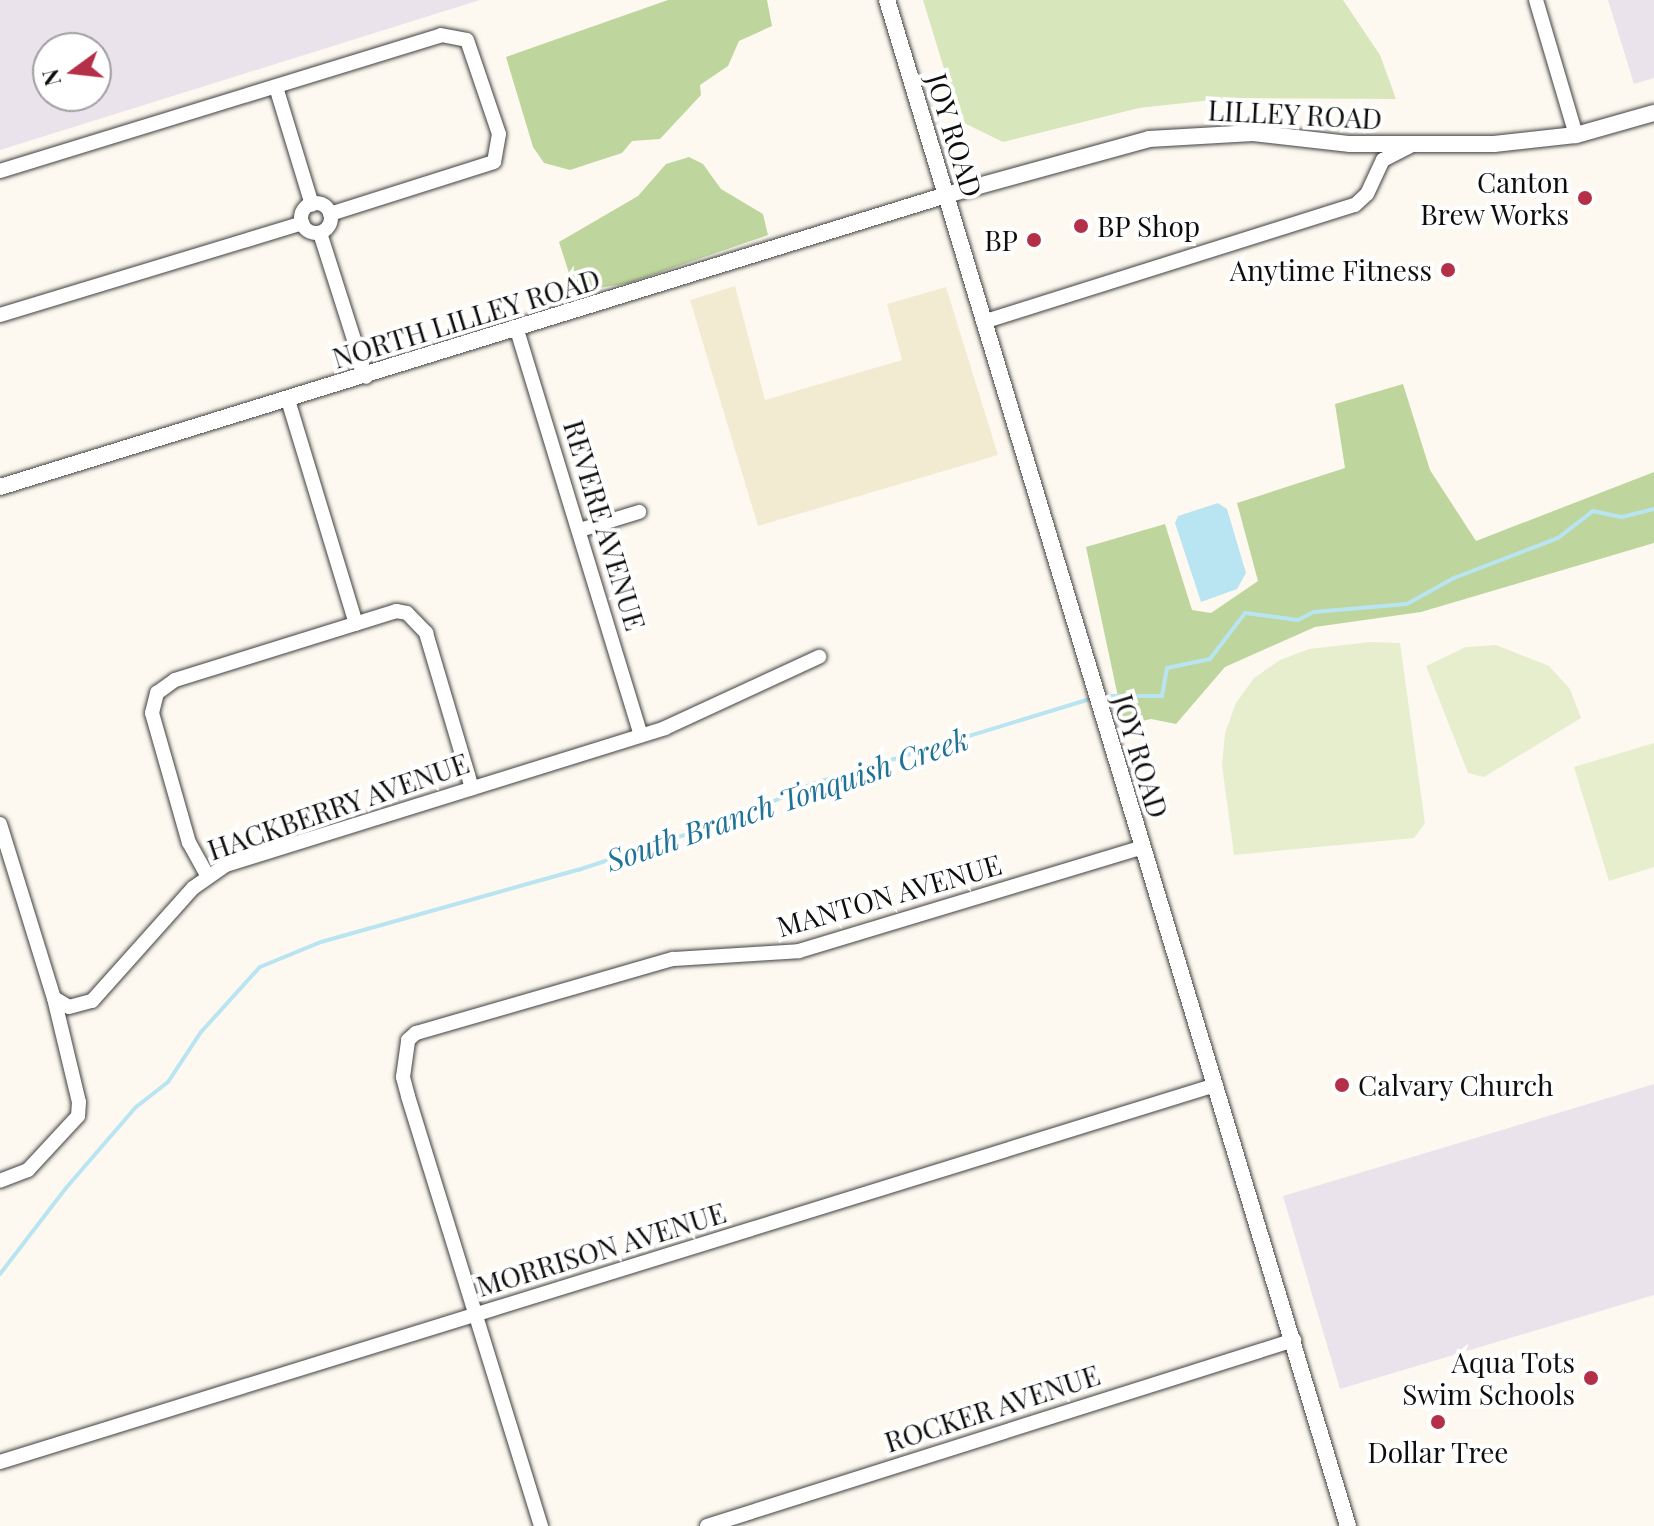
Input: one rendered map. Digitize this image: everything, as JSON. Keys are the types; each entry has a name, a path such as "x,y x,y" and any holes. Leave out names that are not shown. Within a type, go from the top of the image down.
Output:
{"street":[{"name":"JOY ROAD","path":"887,0 1348,1526"},
{"path":"1536,0 1576,135"},
{"path":"0,171 441,35 462,36 476,54 499,134 494,162 330,214"},
{"path":"0,315 302,223 312,205 276,87"},
{"path":"983,322 1355,205 1367,194 1383,160 1410,146 1576,135 1654,113"},
{"name":"LILLEY ROAD","path":"946,195 1175,135 1253,133 1410,146"},
{"name":"NORTH LILLEY ROAD","path":"0,487 366,377 946,195"},
{"path":"312,205 321,204 330,214 330,223 320,233"},
{"path":"302,223 320,233 366,377"},
{"name":"REVERE AVENUE","path":"517,330 641,735"},
{"path":"288,400 356,624"},
{"path":"580,530 639,512"},
{"path":"207,875 189,843 152,713 157,693 175,680 396,611 421,623 472,788"},
{"name":"HACKBERRY AVENUE","path":"54,998 69,1007 92,1001 207,875 226,865 685,720 819,657"},
{"path":"0,824 54,998 79,1102 78,1116 28,1170 0,1181"},
{"name":"MANTON AVENUE","path":"475,1315 403,1077 404,1055 416,1033 673,959 799,951 1141,848"},
{"name":"MORRISON AVENUE","path":"0,1462 1216,1085"},
{"path":"475,1315 541,1526"},
{"name":"ROCKER AVENUE","path":"707,1526 1294,1340"}],"shaded area":[{"path":"0,0 480,0 0,150"},
{"path":"1608,0 1654,0 1654,78 1634,84"},
{"path":"735,286 765,400 902,360 887,304 946,287 998,455 758,526 690,300"},
{"path":"1654,1084 1654,1295 1340,1389 1283,1196"}],"green space":[{"path":"668,0 767,0 772,26 739,41 728,66 700,85 701,95 660,139 632,141 622,153 570,170 544,163 533,147 506,57"},
{"path":"923,0 1343,0 1380,55 1396,99 1230,98 1139,108 1003,142 960,121"},
{"path":"689,157 703,164 721,189 763,214 768,235 629,283 575,292 559,242 638,196 666,164"},
{"path":"1403,384 1430,470 1476,541 1654,472 1654,543 1421,612 1315,627 1225,667 1176,724 1151,719 1124,725 1086,547 1165,524 1192,610 1211,613 1258,581 1237,503 1345,468 1335,404"},
{"path":"1370,642 1400,643 1425,823 1414,838 1234,855 1222,765 1225,733 1236,703 1254,678 1280,660 1309,649"},
{"path":"1496,645 1549,666 1570,689 1581,718 1484,777 1468,773 1426,666 1466,647"},
{"path":"1654,743 1654,867 1609,881 1574,767"}],"water":[{"path":"1218,503 1227,509 1246,573 1237,589 1201,602 1175,523 1178,516"}],"waterway":[{"name":"South Branch Tonquish Creek","path":"1102,696 1162,696 1167,668 1210,659 1245,613 1298,620 1314,612 1407,604 1454,578 1558,538 1593,511 1622,517 1654,509"},
{"name":"South Branch Tonquish Creek","path":"0,1274 66,1188 136,1107 168,1082 201,1032 260,967 321,942 578,870 736,818 812,784 1094,698"}],"place":[{"name":"Canton Brew Works","path":"1585,198"},
{"name":"BP Shop","path":"1081,226"},
{"name":"BP","path":"1034,240"},
{"name":"Anytime Fitness","path":"1448,270"},
{"name":"Calvary Church","path":"1342,1085"},
{"name":"Aqua Tots Swim Schools","path":"1591,1378"},
{"name":"Dollar Tree","path":"1438,1422"}]}
